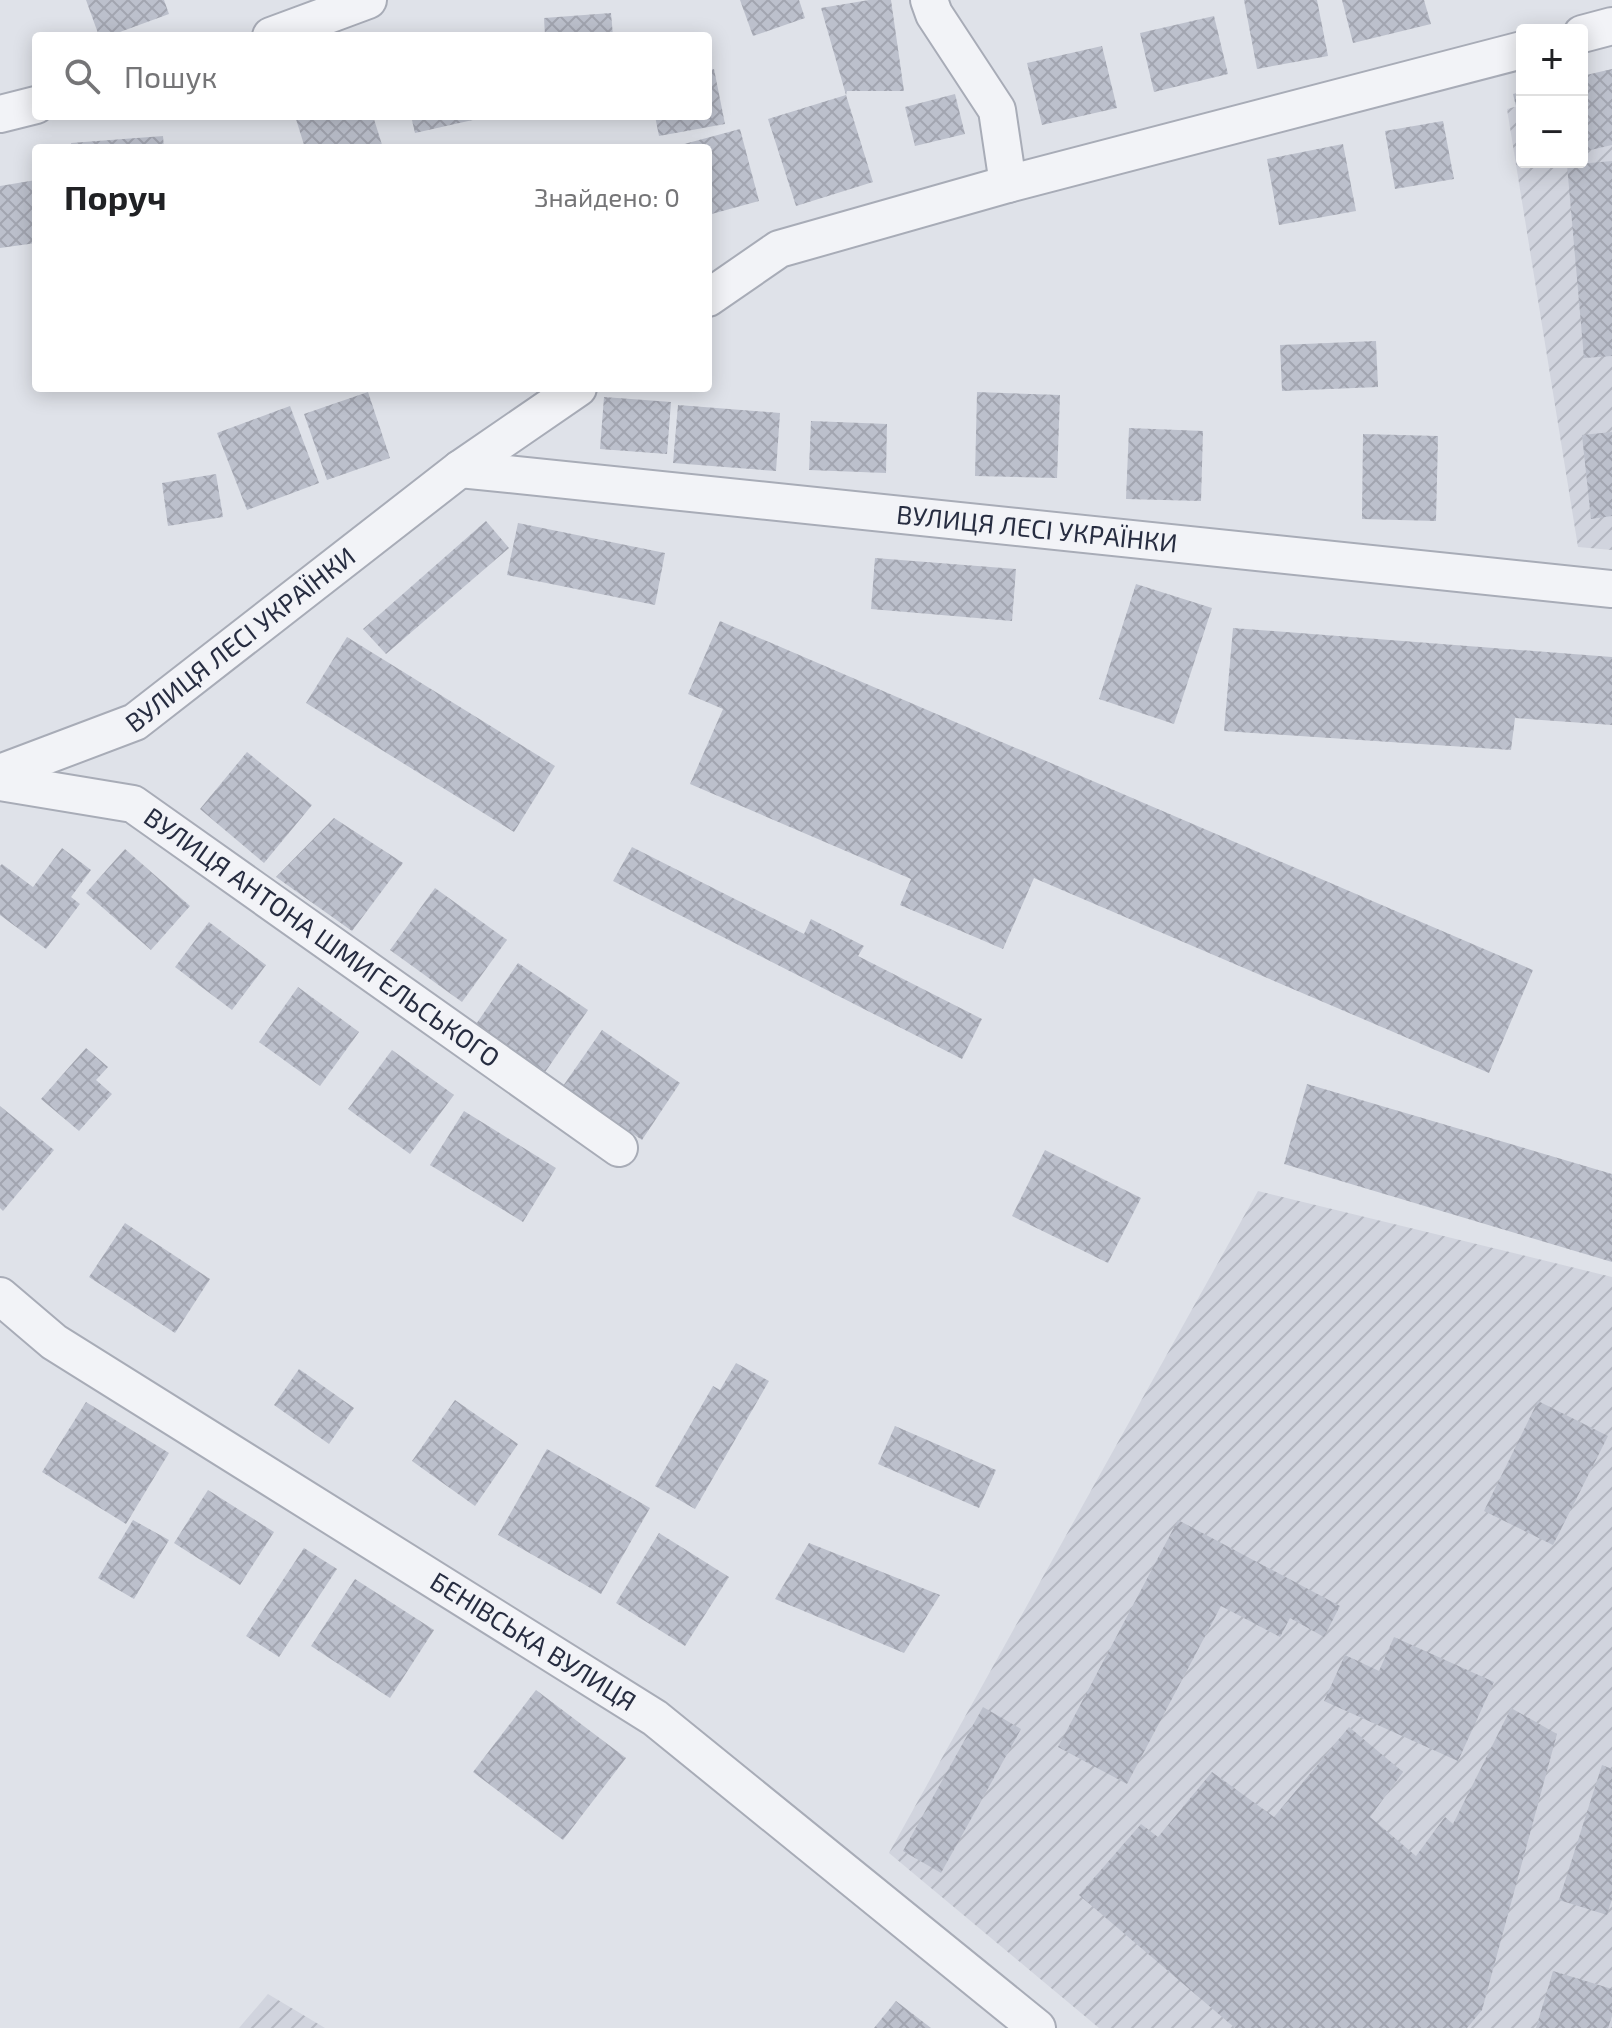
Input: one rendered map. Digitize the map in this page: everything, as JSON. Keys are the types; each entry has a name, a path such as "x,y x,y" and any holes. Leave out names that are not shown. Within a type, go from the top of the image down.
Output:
{"street":[{"path":"282,32 368,0"},
{"path":"929,0 934,14 997,110 1008,184"},
{"path":"1588,32 1612,26"},
{"path":"712,295 779,249 1008,184 1516,52"},
{"path":"0,114 32,106"},
{"name":"ВУЛИЦЯ ЛЕСІ УКРАЇНКИ","path":"0,773 135,722 460,469 572,392"},
{"name":"ВУЛИЦЯ ЛЕСІ УКРАЇНКИ","path":"460,469 1612,589"},
{"name":"ВУЛИЦЯ АНТОНА ШМИГЕЛЬСЬКОГО","path":"0,782 133,804 619,1148"},
{"name":"БЕНІВСЬКА ВУЛИЦЯ","path":"0,1296 54,1342 655,1718 1037,2028"}],"shaded area":[{"path":"1612,83 1612,550 1578,547 1517,168 1588,168 1588,89"},
{"path":"1516,107 1516,165 1507,109"},
{"path":"1258,1191 1612,1277 1612,2028 1099,2028 889,1853"},
{"path":"268,1994 325,2028 239,2028"}],"building":[{"path":"86,0 164,0 169,14 120,32 98,32"},
{"path":"740,0 799,0 805,18 753,36"},
{"path":"869,0 891,0 904,91 847,91 846,95 821,8"},
{"path":"1244,0 1317,0 1328,56 1257,69"},
{"path":"1342,0 1424,0 1431,24 1353,43"},
{"path":"611,13 613,32 545,32 544,18"},
{"path":"1214,16 1228,74 1154,92 1140,33"},
{"path":"1102,46 1117,108 1042,125 1027,63"},
{"path":"712,69 725,124 659,136 656,120 712,120"},
{"path":"1612,69 1612,145 1588,151 1588,96 1588,75"},
{"path":"955,94 965,134 915,146 905,107"},
{"path":"846,95 873,182 796,206 768,119"},
{"path":"296,120 374,120 382,144 304,144"},
{"path":"412,120 473,120 415,133"},
{"path":"1443,121 1454,179 1395,189 1385,131"},
{"path":"740,129 759,201 712,214 712,144 684,144"},
{"path":"163,136 164,144 71,144"},
{"path":"1343,144 1356,211 1279,225 1267,159"},
{"path":"1612,161 1612,356 1584,358 1567,168 1588,168 1588,163"},
{"path":"32,181 32,244 0,248 0,186"},
{"path":"1376,341 1378,387 1282,391 1280,345"},
{"path":"368,392 390,458 327,480 304,414"},
{"path":"977,392 1060,395 1057,478 975,476"},
{"path":"604,397 671,402 667,454 600,449"},
{"path":"678,405 780,413 776,471 673,463"},
{"path":"290,406 319,483 247,510 217,433"},
{"path":"811,421 887,424 886,473 809,470"},
{"path":"1129,428 1203,431 1201,501 1126,499"},
{"path":"1612,432 1612,516 1591,519 1582,435"},
{"path":"1363,434 1438,436 1436,521 1362,519"},
{"path":"216,474 223,517 168,526 162,483"},
{"path":"486,521 509,548 386,654 363,629"},
{"path":"518,523 665,553 655,605 507,575"},
{"path":"875,558 1016,569 1012,621 871,609"},
{"path":"1136,584 1212,608 1174,724 1099,699"},
{"path":"720,621 1533,970 1489,1073 1034,878 1003,949 900,905 911,879 690,784 723,709 688,694"},
{"path":"1233,628 1612,657 1612,725 1515,718 1511,750 1224,731"},
{"path":"347,637 555,766 514,832 306,703"},
{"path":"247,752 312,805 264,863 200,809"},
{"path":"334,818 403,863 352,931 276,877"},
{"path":"632,847 804,934 811,919 864,946 858,956 982,1019 962,1059 613,881"},
{"path":"62,848 91,870 71,897 80,904 46,949 0,915 0,866 2,864 33,887"},
{"path":"125,849 190,906 151,950 86,893"},
{"path":"435,888 507,940 462,1002 390,950"},
{"path":"209,922 266,965 232,1010 175,967"},
{"path":"518,963 588,1010 541,1078 472,1030"},
{"path":"298,987 359,1032 320,1086 259,1042"},
{"path":"602,1030 680,1083 642,1140 563,1086"},
{"path":"86,1048 108,1067 96,1080 112,1094 79,1131 41,1099"},
{"path":"392,1050 454,1095 410,1154 348,1109"},
{"path":"1307,1084 1612,1174 1612,1262 1284,1164"},
{"path":"0,1106 54,1150 3,1211 0,1208"},
{"path":"464,1111 556,1168 523,1222 430,1165"},
{"path":"1045,1150 1141,1198 1108,1263 1012,1216"},
{"path":"125,1223 210,1279 175,1333 89,1277"},
{"path":"736,1363 769,1381 695,1509 655,1486 713,1386 720,1390"},
{"path":"299,1369 354,1408 329,1444 274,1405"},
{"path":"455,1400 518,1444 475,1506 412,1461"},
{"path":"1538,1401 1608,1436 1553,1545 1484,1511"},
{"path":"86,1402 169,1453 126,1524 42,1472"},
{"path":"895,1426 996,1470 979,1508 878,1464"},
{"path":"547,1449 650,1508 601,1594 498,1535"},
{"path":"208,1490 274,1532 240,1585 174,1543"},
{"path":"133,1520 169,1540 134,1599 98,1578"},
{"path":"1178,1520 1340,1606 1324,1637 1290,1618 1280,1637 1221,1606 1127,1784 1058,1747"},
{"path":"659,1533 729,1577 685,1646 616,1603"},
{"path":"809,1543 940,1595 904,1653 775,1599"},
{"path":"304,1548 337,1569 279,1657 246,1636"},
{"path":"355,1579 434,1630 390,1698 311,1646"},
{"path":"1394,1637 1494,1682 1458,1761 1324,1701 1345,1655 1379,1671"},
{"path":"536,1690 626,1758 563,1840 473,1772"},
{"path":"983,1707 1021,1729 941,1873 903,1851"},
{"path":"1511,1708 1557,1734 1482,2010 1467,2028 1235,2028 1079,1895 1141,1824 1158,1837 1212,1772 1274,1817 1349,1727 1403,1772 1370,1817 1416,1856 1445,1817 1453,1824"},
{"path":"1602,1765 1612,1769 1612,1899 1607,1915 1559,1900"},
{"path":"1553,1971 1612,1989 1612,2016 1608,2028 1536,2028"},
{"path":"896,2001 931,2028 874,2028"}]}
